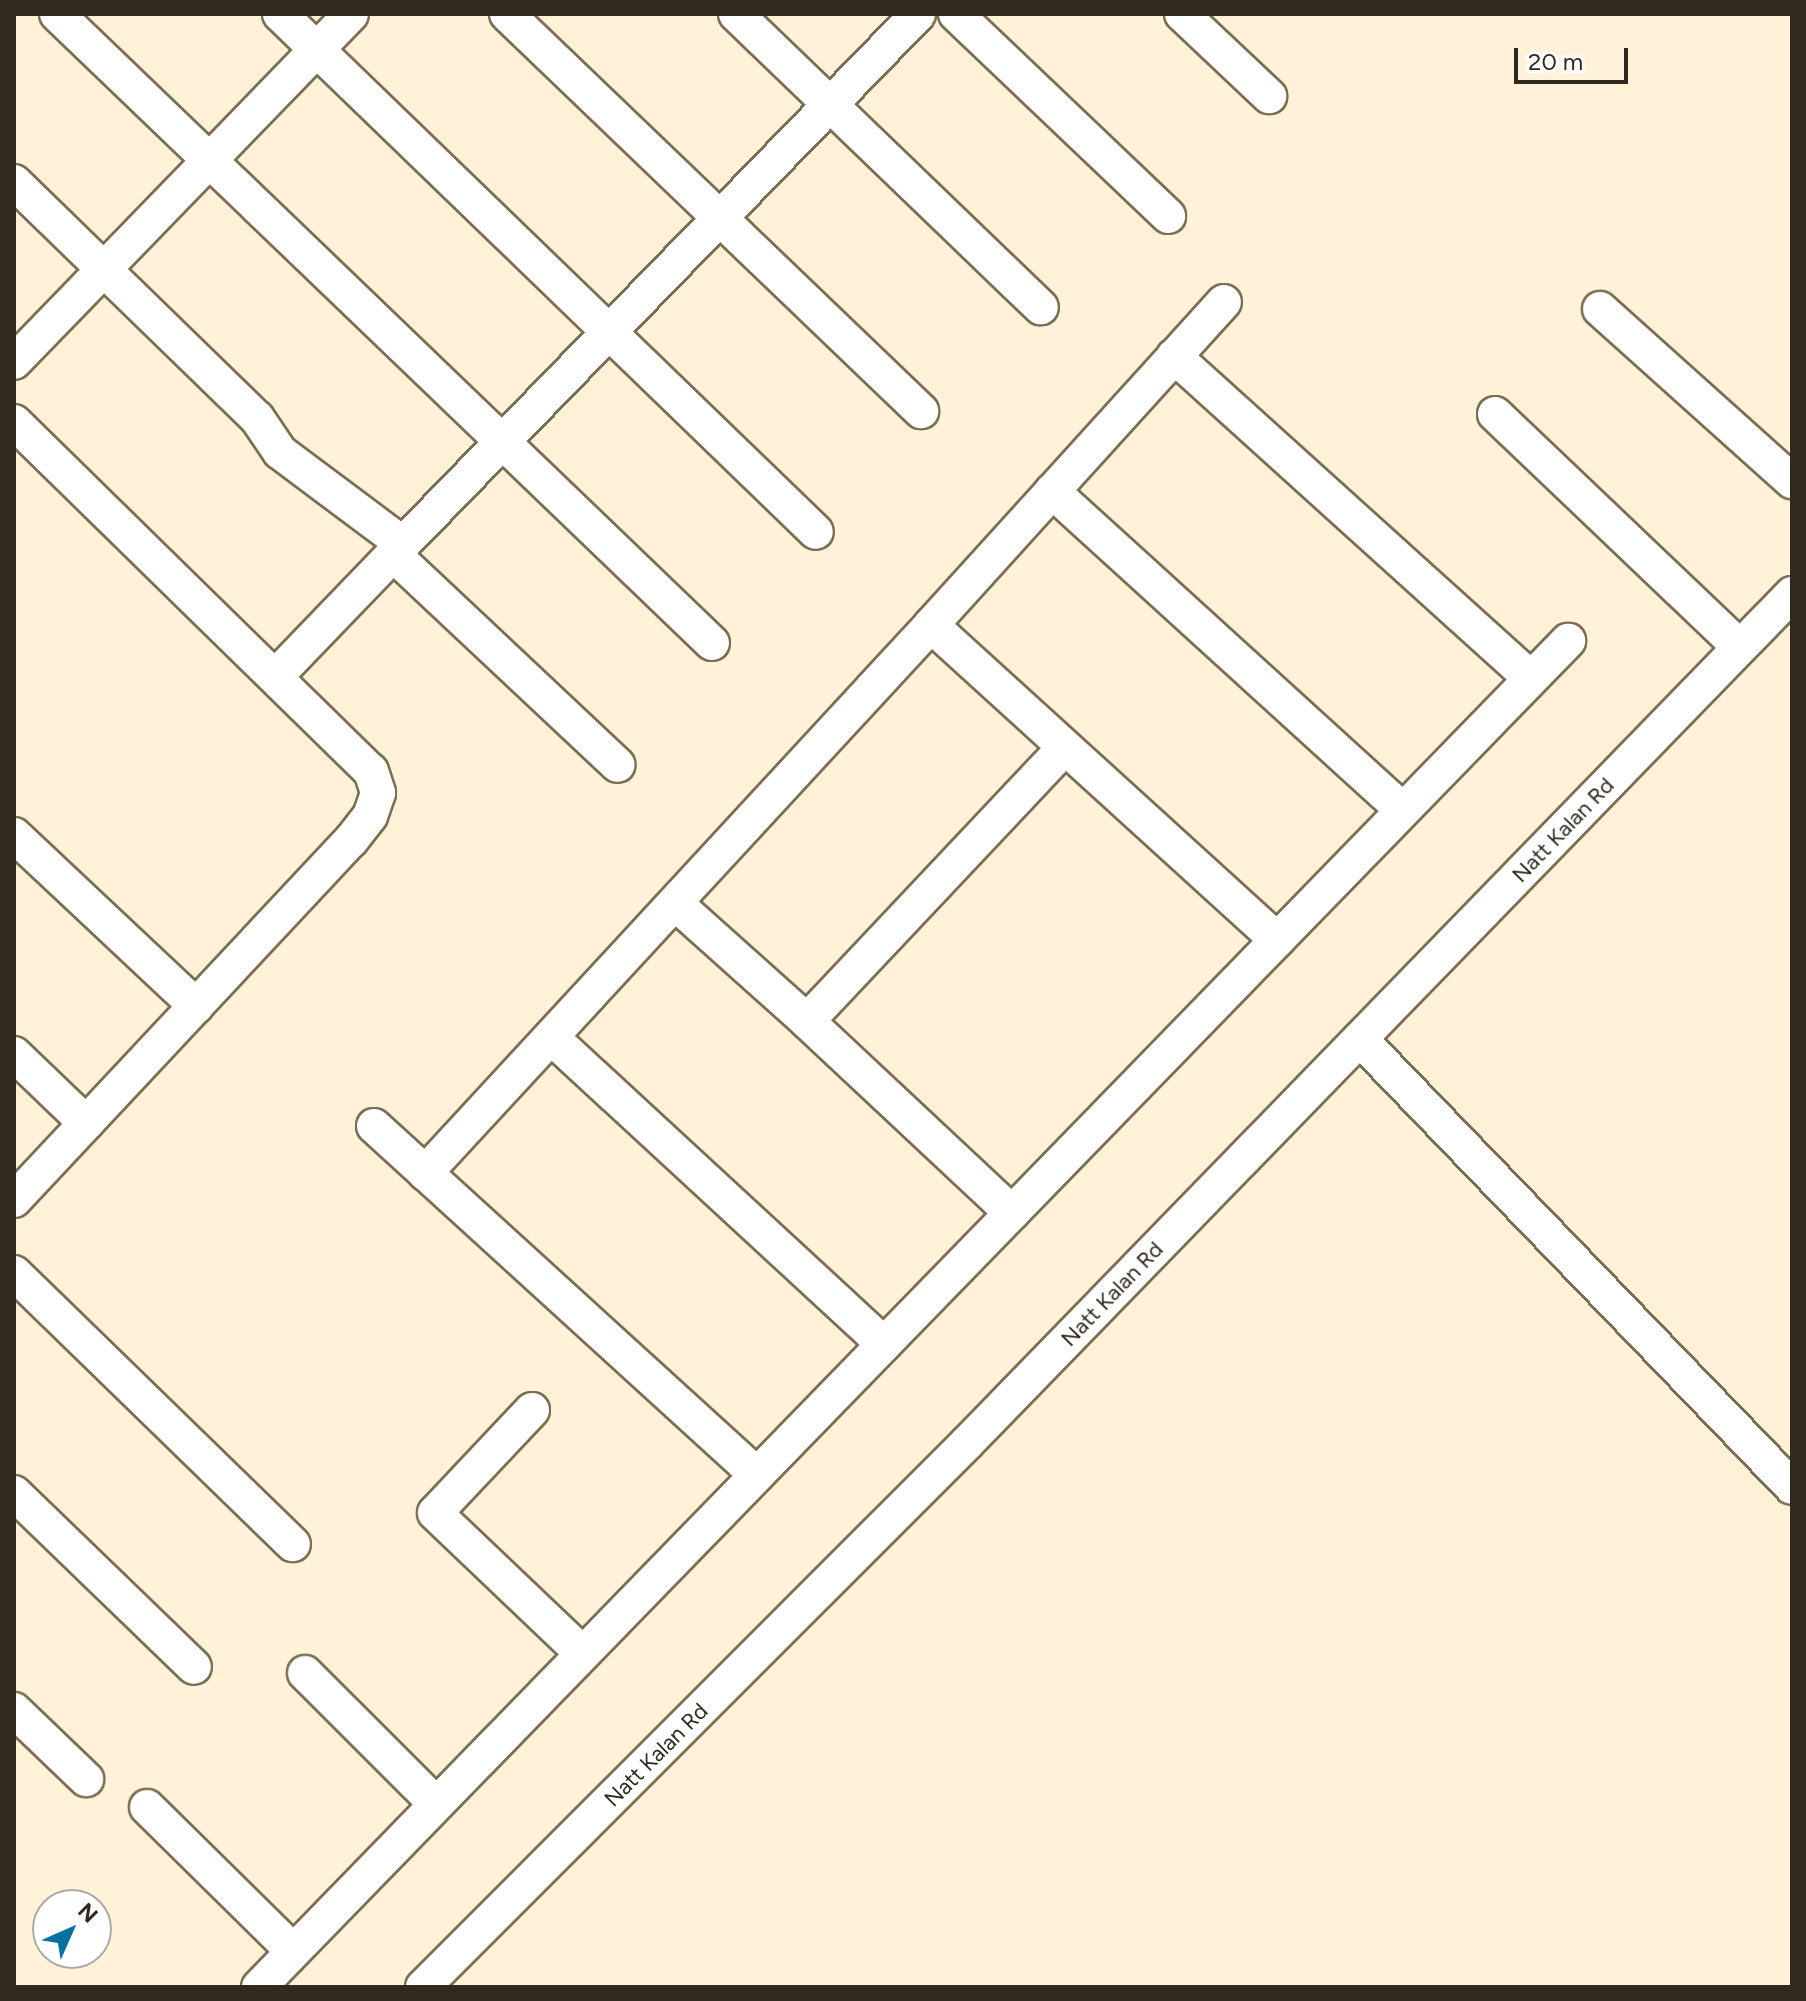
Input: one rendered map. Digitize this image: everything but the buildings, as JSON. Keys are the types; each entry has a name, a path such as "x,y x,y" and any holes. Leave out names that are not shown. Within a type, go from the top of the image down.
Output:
{"street":[{"path":"57,14 712,643"},
{"path":"280,14 816,532"},
{"path":"14,362 351,14"},
{"path":"507,14 921,411"},
{"path":"736,14 1041,307"},
{"path":"275,677 918,14"},
{"path":"956,14 1168,216"},
{"path":"1182,14 1269,96"},
{"path":"14,182 257,418 280,452 398,549 618,765"},
{"path":"425,1173 931,625 1224,302"},
{"path":"1600,309 1792,481"},
{"path":"1174,356 1531,679"},
{"path":"1495,414 1740,647"},
{"path":"14,422 371,771 378,793 370,816 351,840 14,1200"},
{"path":"1052,491 1403,810"},
{"name":"Natt Kalan Rd","path":"423,1987 967,1443 1792,594"},
{"path":"931,625 1277,940"},
{"path":"259,1987 1568,641"},
{"path":"807,1021 1065,747"},
{"path":"14,835 196,1006"},
{"path":"675,903 807,1021 1012,1213"},
{"path":"551,1037 884,1344"},
{"path":"1360,1039 1792,1487"},
{"path":"14,1054 86,1123"},
{"path":"374,1126 757,1475"},
{"path":"14,1273 293,1544"},
{"path":"532,1410 435,1513 583,1654"},
{"path":"14,1493 194,1667"},
{"path":"305,1673 436,1804"},
{"path":"14,1710 86,1779"},
{"path":"147,1807 293,1951"}]}
